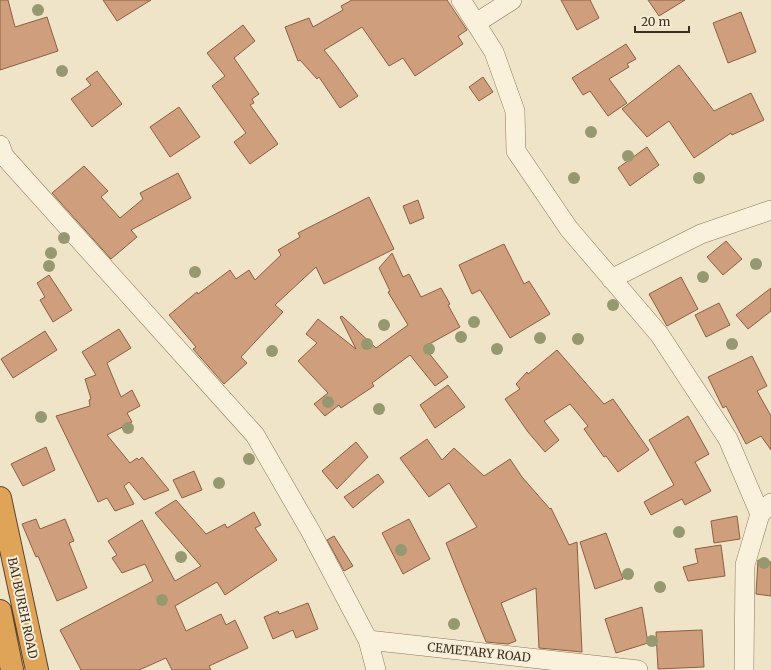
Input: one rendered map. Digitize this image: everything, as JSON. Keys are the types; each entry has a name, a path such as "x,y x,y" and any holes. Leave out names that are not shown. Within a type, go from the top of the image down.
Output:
{"highway":[{"name":"BAI BUREH ROAD","path":"0,498 37,670"},
{"name":"BAI BUREH ROAD","path":"0,611 12,670"}],"street":[{"path":"461,0 494,52 514,111 516,151 569,229 659,334 728,439 766,508 745,565 744,670"},
{"path":"476,23 512,0"},
{"path":"0,145 4,156 255,435 311,532 368,640 376,670"},
{"path":"611,279 701,234 771,210"},
{"name":"CEMETARY ROAD","path":"368,640 638,670"}],"building":[{"path":"0,0 8,0 15,27 47,17 58,51 0,70"},
{"path":"103,0 151,0 117,21"},
{"path":"352,0 447,0 467,30 458,36 463,44 415,76 403,58 389,66 362,27 324,50 358,96 340,108 319,77 317,79 300,60 298,61 285,27 309,18 313,27 343,10 341,6"},
{"path":"561,0 590,0 599,18 577,30"},
{"path":"648,0 685,0 659,16"},
{"path":"741,12 756,52 728,63 713,23"},
{"path":"243,25 255,41 234,58 259,94 252,99 254,103 250,105 278,144 250,164 234,142 246,133 212,86 225,76 207,53"},
{"path":"626,44 636,59 627,64 629,67 609,79 627,103 608,116 590,91 583,95 572,78"},
{"path":"679,65 714,111 751,93 764,120 732,135 731,133 694,158 669,121 647,137 622,109"},
{"path":"97,71 122,104 92,127 71,99 91,85 86,79"},
{"path":"483,77 493,92 479,101 469,87"},
{"path":"179,107 200,137 170,157 150,127"},
{"path":"647,147 659,165 630,186 618,168"},
{"path":"84,166 108,191 101,197 120,218 143,199 140,193 178,173 191,198 131,230 137,237 111,259 52,193"},
{"path":"369,197 394,249 324,284 316,267 275,305 283,312 241,357 247,363 224,384 193,349 196,347 169,315 197,292 198,294 230,270 236,279 249,270 255,280 281,255 278,250 300,237 298,233"},
{"path":"418,200 424,218 410,224 403,206"},
{"path":"726,241 742,259 723,275 707,257"},
{"path":"504,244 524,284 529,281 550,314 510,338 480,290 472,294 459,265"},
{"path":"392,253 403,277 409,274 421,297 441,288 450,304 448,305 460,327 424,347 448,377 435,386 410,355 372,383 374,386 341,408 339,405 325,416 314,404 328,393 298,361 317,343 306,334 318,319 356,349 340,317 342,316 376,348 408,325 388,292 390,291 379,268"},
{"path":"49,275 72,310 53,322 40,300 45,297 37,283"},
{"path":"681,277 698,309 667,326 649,294"},
{"path":"771,288 771,311 748,329 736,315"},
{"path":"719,303 730,325 706,337 695,315"},
{"path":"119,329 131,348 107,363 121,397 132,390 140,406 127,413 132,422 107,435 130,463 137,458 139,460 142,457 169,490 144,500 129,482 124,486 134,504 115,511 107,498 98,502 56,416 90,406 89,400 91,399 85,379 96,375 82,352"},
{"path":"45,331 57,350 13,378 1,359"},
{"path":"557,350 604,404 613,399 649,450 618,472 606,456 604,457 584,429 588,426 570,404 544,421 559,440 545,452 528,432 505,399 520,389 516,384 527,372 528,374"},
{"path":"752,356 767,386 757,391 771,416 771,450 761,436 746,444 726,406 723,408 708,377"},
{"path":"448,385 465,407 435,428 420,405"},
{"path":"688,416 709,454 695,462 711,491 685,505 682,499 651,515 644,502 674,485 649,440"},
{"path":"427,439 442,460 454,448 484,476 510,459 522,477 550,509 551,508 569,545 577,542 582,652 539,648 536,588 501,603 516,641 508,644 486,642 446,543 477,527 449,483 429,497 400,458"},
{"path":"356,442 368,457 337,489 322,471"},
{"path":"46,447 55,470 23,486 11,464"},
{"path":"194,471 202,490 182,498 173,480"},
{"path":"378,474 384,482 353,508 344,497"},
{"path":"176,500 206,534 225,524 227,528 254,512 261,525 255,528 277,560 225,595 217,582 175,606 186,631 221,614 226,625 235,620 248,648 209,666 211,670 172,670 166,658 139,670 81,670 60,630 153,581 145,564 122,573 112,558 117,555 108,541 142,520 175,581 201,566 155,513"},
{"path":"737,516 740,539 714,543 711,521"},
{"path":"36,519 40,529 65,519 74,541 69,543 87,588 57,601 38,556 36,557 22,524"},
{"path":"409,519 430,559 403,574 382,533"},
{"path":"606,533 623,579 595,589 580,542"},
{"path":"334,536 353,566 344,571 327,540"},
{"path":"721,545 725,576 688,581 683,567 698,563 695,549"},
{"path":"758,560 771,562 771,596 756,594"},
{"path":"308,603 318,629 296,638 293,630 273,639 264,617 278,611 279,614"},
{"path":"642,607 648,643 616,653 605,619"},
{"path":"702,630 704,667 658,669 656,632"}]}
